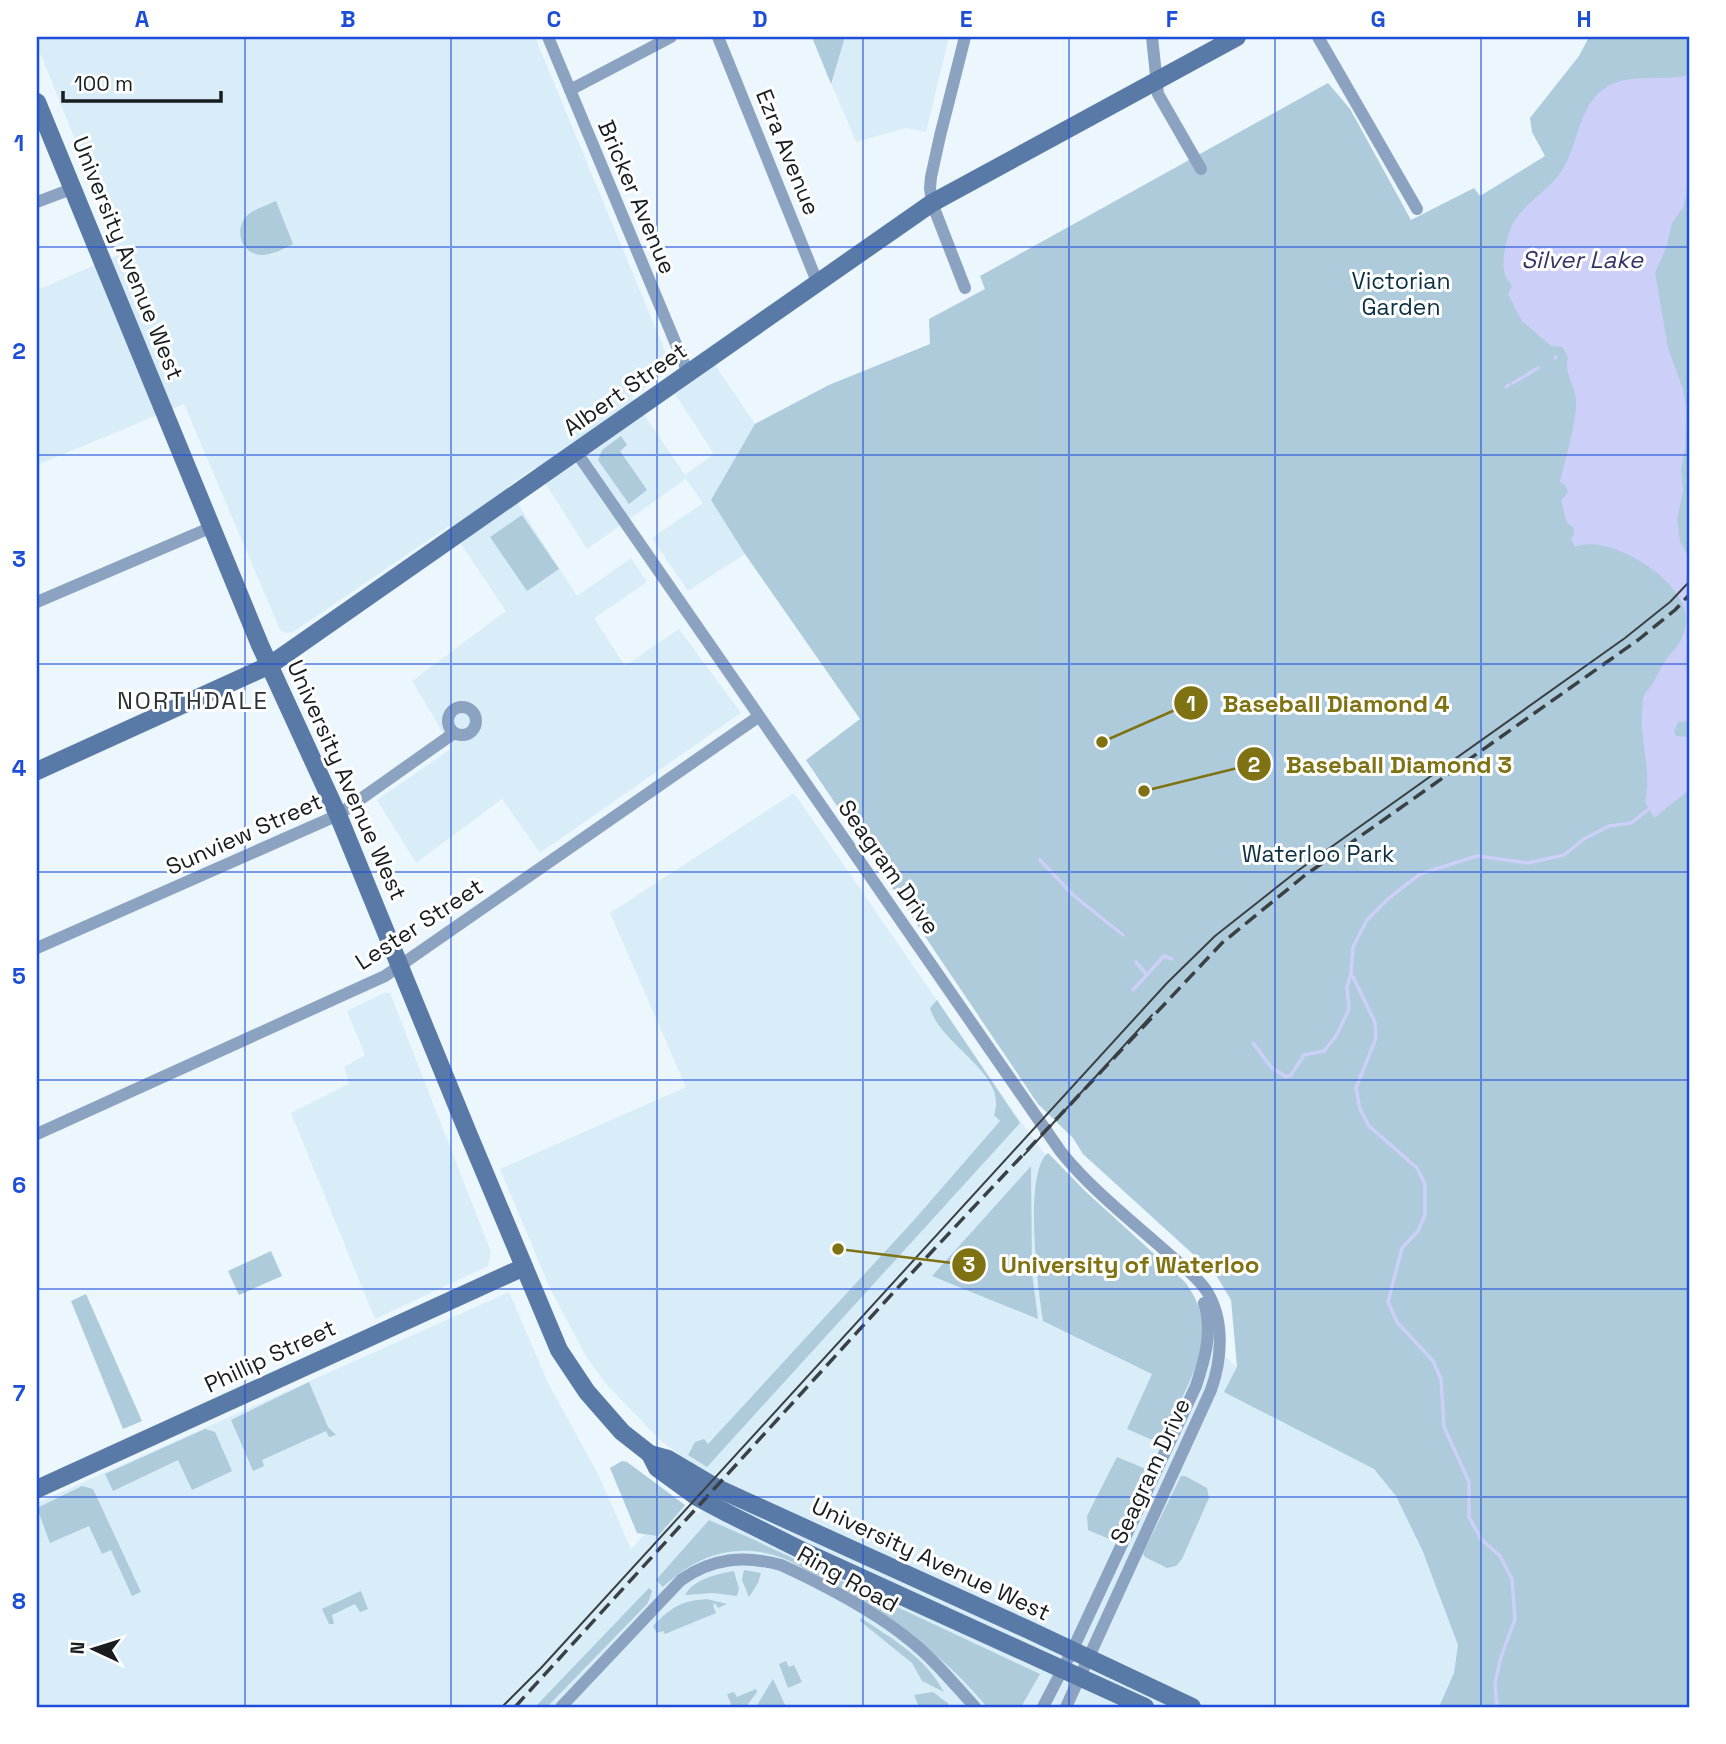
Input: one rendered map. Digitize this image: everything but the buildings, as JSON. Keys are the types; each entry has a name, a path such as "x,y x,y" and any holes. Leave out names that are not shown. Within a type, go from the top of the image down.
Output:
{"main road":[{"name":"Albert Street","path":"37,771 270,665 932,203 1237,37"},
{"name":"University Avenue West","path":"37,102 270,665 338,815 461,1117 559,1350 570,1368 611,1421 650,1454 657,1468 704,1501 807,1553 1145,1707"},
{"name":"Phillip Street","path":"37,1489 524,1267"},
{"name":"University Avenue West","path":"650,1454 668,1459 717,1488 1192,1707"}],"street":[{"name":"Bricker Avenue","path":"548,37 688,373"},
{"path":"569,90 671,37"},
{"name":"Ezra Avenue","path":"718,37 818,284"},
{"path":"965,37 931,177 932,203 965,288"},
{"path":"1152,37 1158,94 1201,169"},
{"path":"1318,37 1417,209"},
{"path":"37,202 74,188"},
{"name":"Seagram Drive","path":"577,453 1061,1152 1088,1181 1206,1291 1218,1324 1220,1344 1216,1376 1080,1677"},
{"path":"37,602 212,527"},
{"name":"Lester Street","path":"37,1134 385,976 758,717"},
{"name":"Sunview Street","path":"37,948 338,815 454,733"},
{"name":"Seagram Drive","path":"1063,1669 1196,1386 1205,1360 1208,1321 1196,1279"},
{"name":"Ring Road","path":"561,1707 681,1580 699,1568 737,1558 781,1564 873,1615 905,1636 931,1659 975,1707"},
{"path":"1043,1707 1063,1669"},
{"path":"1066,1707 1080,1677"}],"shaded area":[{"path":"37,37 535,37 672,368 632,397 685,475 714,454 675,394 715,365 755,424 829,385 848,700 745,554 688,591 652,538 703,503 686,479 587,549 535,467 507,487 577,596 631,558 647,582 594,618 625,666 679,629 741,713 540,853 502,799 416,863 377,800 452,748 412,681 506,611 449,526 293,632 285,633 280,630 184,404 37,465 37,290 121,254 37,45"},
{"path":"812,37 949,37 926,132 906,128 856,142"},
{"path":"794,793 1016,1115 1068,1185 1199,1334 1236,1366 1376,1452 1468,1650 1454,1707 37,1707 37,1503 509,1292 548,1383 599,1476 631,1549 676,1501 698,1514 726,1483 682,1457 659,1439 607,1385 587,1358 550,1288 500,1169 686,1087 610,913"},
{"path":"384,993 390,993 491,1252 488,1266 375,1319 291,1113 349,1084 344,1067 365,1055 347,1011"}],"green space":[{"path":"812,37 845,37 831,84"},
{"name":"Waterloo Park","path":"1589,37 1689,38 1689,1707 1439,1707 1454,1673 1458,1645 1423,1552 1396,1496 1374,1469 1224,1392 1237,1367 1231,1300 1216,1275 1083,1154 1073,1138 1038,1104 806,760 860,719 745,554 711,500 755,424 829,385 930,344 929,319 985,289 980,276 1328,83 1350,109 1411,220 1474,188 1480,196 1545,156 1532,132 1530,118 1579,56"},
{"path":"276,201 293,244 269,254 254,253 243,244 241,224 250,213"},
{"path":"621,436 627,445 620,451 647,490 629,504 598,460 602,450"},
{"path":"522,515 559,569 527,591 490,537"},
{"path":"937,1000 1020,1123 707,1467 688,1455 695,1442 704,1439 708,1444 915,1219 1000,1121 994,1115 996,1100 992,1086 936,1022 930,1008"},
{"path":"1048,1153 1085,1191 1185,1282 1199,1307 1202,1331 1197,1361 1186,1391 1165,1433 1157,1440 1127,1429 1152,1374 1043,1321 1036,1259 1034,1206 1040,1164"},
{"path":"1031,1166 1032,1273 1038,1319 932,1276"},
{"path":"271,1251 282,1276 239,1295 228,1271"},
{"path":"86,1294 142,1421 123,1429 71,1301"},
{"path":"309,1382 328,1427 336,1435 329,1437 326,1431 262,1460 264,1466 253,1471 231,1420"},
{"path":"205,1429 215,1432 232,1471 192,1490 178,1460 113,1491 105,1474"},
{"path":"1117,1457 1146,1469 1114,1541 1088,1530 1087,1516"},
{"path":"622,1461 685,1505 658,1536 637,1533 610,1468"},
{"path":"1181,1476 1207,1488 1209,1498 1182,1559 1176,1566 1167,1568 1145,1557 1143,1553"},
{"path":"82,1486 93,1489 141,1592 132,1596 111,1550 102,1554 89,1526 50,1543 37,1508"},
{"path":"709,1520 1040,1674 1021,1707 987,1707 930,1650 887,1618 819,1577 772,1555 750,1551 723,1553 698,1562 663,1587 656,1580"},
{"path":"744,1570 761,1573 749,1597 742,1580"},
{"path":"734,1571 739,1589 737,1596 713,1593 685,1595 700,1581"},
{"path":"649,1588 652,1591 648,1603 547,1707 535,1707"},
{"path":"361,1591 368,1609 360,1612 355,1604 332,1615 334,1624 329,1624 322,1609"},
{"path":"707,1599 727,1604 718,1608 715,1603 713,1606 716,1613 665,1634 663,1631 657,1633 653,1626 671,1610 683,1603"},
{"path":"861,1618 918,1659 944,1692 922,1681 912,1663 860,1621"},
{"path":"786,1661 789,1667 794,1665 802,1682 788,1688 779,1664"},
{"path":"773,1679 786,1707 756,1707"},
{"path":"756,1689 757,1692 746,1707 732,1707 727,1694 734,1692 737,1697"},
{"path":"933,1692 949,1704 947,1707 919,1707 914,1695"}],"water":[{"name":"Silver Lake","path":"1689,75 1689,177 1684,206 1672,223 1666,248 1655,273 1668,348 1683,389 1686,409 1685,447 1681,469 1683,491 1677,520 1680,542 1689,557 1689,721 1678,722 1674,731 1676,736 1689,737 1689,790 1654,818 1645,802 1647,779 1642,723 1643,699 1683,636 1686,623 1684,608 1676,592 1645,564 1607,547 1590,544 1575,547 1571,539 1573,527 1567,523 1561,501 1568,492 1566,486 1560,482 1576,409 1575,393 1567,369 1568,357 1562,347 1551,346 1522,321 1508,294 1512,286 1504,272 1504,260 1508,235 1515,221 1563,169 1584,115 1596,95 1624,80"}],"waterway":[{"path":"1513,383 1538,368"},
{"path":"1497,1707 1495,1683 1515,1619 1512,1579 1500,1556 1481,1539 1469,1517 1469,1482 1444,1427 1441,1379 1433,1361 1397,1322 1388,1302 1402,1248 1418,1231 1425,1215 1425,1184 1417,1168 1369,1126 1360,1109 1356,1088 1376,1038 1375,1022 1351,973 1353,947 1367,920 1389,898 1420,874 1477,856 1528,863 1564,855 1584,839 1609,826 1631,823 1650,808"},
{"path":"1040,860 1073,895 1123,935"},
{"path":"1133,990 1164,956 1172,959"},
{"path":"1136,962 1147,975"},
{"path":"1253,1043 1271,1067 1286,1077 1291,1075 1304,1055 1324,1051 1336,1036 1349,1009 1347,987 1351,973"}],"tram line":[{"path":"502,1707 541,1668 1167,983 1215,936 1296,872 1625,638 1670,602 1689,582"},
{"path":"1024,1155 1152,1015"}],"railway":[{"path":"515,1707 892,1294 1222,943 1304,876 1638,640 1689,595"}],"place":[{"name":"Baseball Diamond 4","path":"1102,742"},
{"name":"Baseball Diamond 3","path":"1144,791"},
{"name":"University of Waterloo","path":"838,1249"}],"district":[{"name":"NORTHDALE","path":"193,700"}],"park label":[{"name":"Victorian Garden","path":"1401,294"}]}
